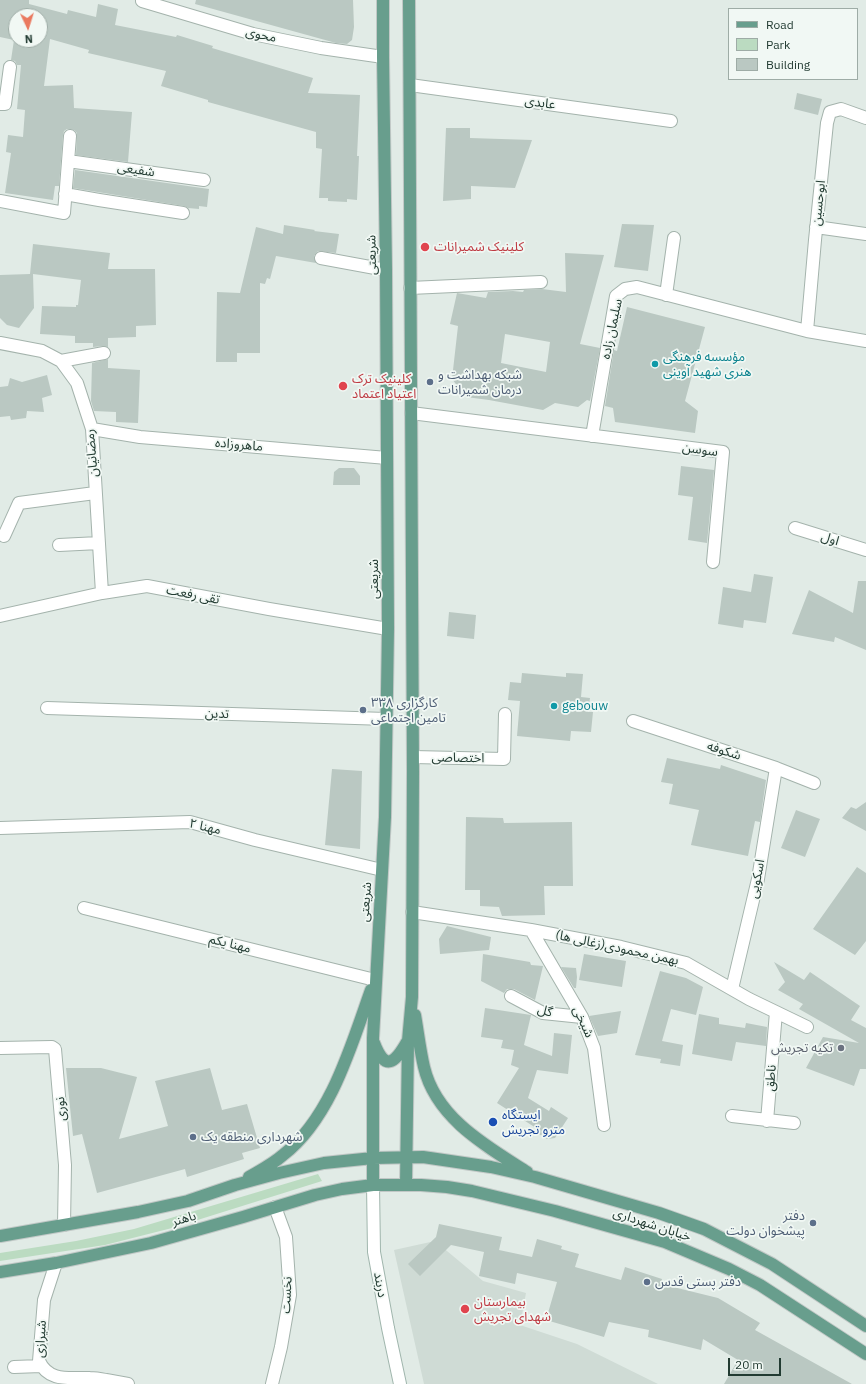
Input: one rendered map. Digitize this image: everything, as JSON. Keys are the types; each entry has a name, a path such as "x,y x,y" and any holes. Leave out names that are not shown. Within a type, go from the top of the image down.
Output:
{"main road":[{"name":"شریعتی","path":"373,1186 373,1038 385,817 388,629 386,270 382,57 383,0"},
{"path":"406,1185 408,1041 412,997 413,757 409,0"},
{"path":"235,1185 284,1155 300,1139 330,1097 339,1078 375,980"},
{"path":"412,997 424,1068 432,1088 441,1104 459,1124 535,1177"},
{"path":"373,1038 378,1054 382,1060 388,1062 394,1061 399,1056 408,1041"},
{"name":"باهنر","path":"0,1236 138,1212 188,1201 235,1185 324,1163 372,1158"},
{"name":"خیابان شهرداری","path":"372,1158 430,1158 479,1165 535,1177 659,1213 704,1229 772,1264 866,1326"},
{"name":"خیابان شهرداری","path":"373,1186 406,1185 447,1187 472,1191 574,1216 665,1242 729,1269 760,1285 866,1354"},
{"name":"باهنر","path":"0,1272 56,1263 151,1243 326,1192 373,1186"}],"street":[{"name":"محوی","path":"142,1 253,34 321,48 382,57"},
{"path":"0,104 5,104 10,67"},
{"name":"عابدی","path":"410,85 670,121"},
{"name":"ابوحسین","path":"807,331 816,227 827,123 830,112 841,109 866,118"},
{"path":"0,201 64,213 70,136"},
{"name":"شفیعی","path":"68,161 204,180"},
{"path":"65,194 183,213"},
{"path":"816,227 866,234"},
{"path":"666,295 674,238"},
{"path":"321,258 386,270"},
{"path":"410,288 541,282"},
{"name":"سلیمان زاده","path":"592,436 616,296 625,289 637,288 807,331 866,341"},
{"name":"رمضانیان","path":"0,343 42,351 61,361 77,382 92,429 102,593"},
{"path":"61,361 104,353"},
{"path":"411,413 592,436"},
{"name":"ماهروزاده","path":"92,429 140,437 387,458"},
{"name":"سوسن","path":"592,436 724,453 713,562"},
{"path":"4,536 19,503 95,493"},
{"name":"اول","path":"795,528 866,550"},
{"path":"59,545 99,543"},
{"name":"تقی رفعت","path":"0,616 102,593 147,586 269,609 388,629"},
{"name":"تدین","path":"47,708 386,719"},
{"name":"اختصاصی","path":"413,757 504,760 505,714"},
{"name":"شکوفه","path":"633,721 776,768 814,783"},
{"name":"اسکویی","path":"732,989 758,879 776,768"},
{"name":"مهنا ۲","path":"0,828 190,822 255,840 382,870"},
{"name":"مهنا یکم","path":"84,908 375,980"},
{"name":"بهمن محمودی(زغالی ها)","path":"412,912 531,930 621,947 686,963 732,989 807,1027"},
{"name":"شیخی","path":"531,930 582,1017 594,1048 604,1125"},
{"name":"گل","path":"510,996 543,1013 582,1017"},
{"name":"ناطق","path":"767,1121 776,1012"},
{"name":"نوری","path":"0,1048 52,1047 55,1049 65,1165 64,1225"},
{"path":"732,1116 794,1123"},
{"name":"دربند","path":"373,1186 374,1252 400,1384"},
{"name":"نخست","path":"272,1384 281,1347 290,1294 286,1237 275,1207"},
{"name":"شیرازی","path":"56,1263 44,1300 39,1362 41,1366 50,1374 63,1379 91,1378 107,1382 128,1384"},
{"path":"14,1367 41,1366"}],"shaded area":[{"name":"بیمارستان شهدای تجریش","path":"435,1241 483,1281 526,1293 520,1325 577,1344 658,1384 424,1384 394,1250"}],"green space":[{"path":"318,1174 322,1181 172,1228 105,1245 0,1261 0,1253 76,1241 134,1229"}],"building":[{"path":"0,0 29,0 29,4 44,8 8,8 8,39 0,37"},
{"path":"196,0 353,0 354,27 352,40 347,44 336,43 195,4"},
{"path":"98,4 118,9 115,25 176,37 177,35 213,46 212,48 313,78 308,93 360,95 357,156 359,156 357,200 347,199 347,202 328,201 328,198 319,198 322,149 316,148 316,132 208,102 208,100 161,86 166,71 88,53 89,50 50,39 44,86 73,85 74,108 132,112 128,162 76,155 77,133 74,130 67,129 64,131 63,135 59,186 55,186 53,200 5,193 11,153 6,152 8,135 23,137 25,110 17,109 21,65 17,65 15,61 11,60 13,48 48,48 48,9 67,14 68,10 96,17"},
{"path":"797,93 822,99 818,115 794,109"},
{"path":"446,128 470,128 470,138 532,140 515,188 471,186 471,199 443,201"},
{"path":"75,170 209,189 207,207 199,206 199,209 188,208 184,206 73,188"},
{"path":"622,224 654,225 648,271 614,267"},
{"path":"284,225 339,234 336,253 318,251 314,256 316,263 276,256 270,279 267,278 265,284 260,283 260,353 237,353 237,362 216,362 217,292 240,293 256,227 283,234"},
{"path":"33,244 110,253 108,269 155,269 156,325 136,326 136,337 108,338 108,347 93,347 93,343 75,343 75,336 40,334 42,306 76,307 76,305 78,305 81,280 33,274 34,308 19,328 7,325 0,318 0,275 30,274"},
{"path":"565,253 604,255 580,344 600,348 590,401 587,400 578,407 555,403 543,410 466,397 452,379 458,326 450,324 457,293 486,298 488,292 523,292 524,290 542,289 566,292","holes":["505,334 550,342 546,372 501,363"]},
{"name":"مؤسسه فرهنگی هنری شهید آوینی","path":"627,307 705,327 685,401 698,411 695,433 615,422 613,408 605,406 614,350 617,351"},
{"path":"108,359 108,368 140,370 138,423 116,422 116,412 94,411 91,401 92,363"},
{"path":"47,375 52,395 42,398 44,412 27,411 26,418 11,420 10,416 0,417 0,387 8,386 10,378 22,382"},
{"path":"681,466 714,470 707,543 688,540 693,497 678,495"},
{"path":"339,468 354,468 360,476 360,485 333,485 334,472"},
{"path":"754,574 773,577 766,623 744,620 743,628 718,624 723,587 751,592"},
{"path":"858,581 866,581 866,650 835,637 834,642 792,634 809,590 853,613"},
{"path":"449,612 476,615 474,639 447,636"},
{"name":"gebouw","path":"522,673 566,677 566,673 583,674 581,697 590,698 588,712 593,712 591,732 571,731 570,741 517,736 520,701 508,700 510,682 521,683"},
{"path":"667,758 720,769 721,765 766,780 760,822 755,821 748,856 691,845 699,810 669,804 673,784 661,782"},
{"path":"332,769 362,771 360,849 325,845"},
{"path":"866,802 866,831 842,818 851,807 856,809"},
{"path":"796,810 820,819 805,857 781,848"},
{"path":"466,817 503,818 504,823 572,822 573,886 544,886 545,915 502,916 499,907 480,906 480,890 465,890"},
{"path":"857,867 866,873 866,941 855,955 813,929"},
{"path":"447,926 491,937 489,950 440,954 439,939"},
{"path":"483,954 530,962 531,965 543,966 535,1000 514,989 507,989 504,993 481,981"},
{"path":"584,954 626,961 622,987 579,980"},
{"path":"774,962 804,980 810,972 860,1006 851,1020 866,1028 866,1069 860,1069 854,1086 806,1068 823,1037 859,1043 799,1009 803,1004 778,990 785,982"},
{"path":"561,967 576,968 576,988 574,988"},
{"path":"660,971 686,978 703,987 696,1015 671,1009 662,1041 683,1045 680,1066 660,1063 661,1059 635,1055"},
{"path":"485,1008 531,1015 524,1045 552,1056 554,1033 572,1035 568,1074 537,1070 528,1098 549,1111 551,1107 568,1118 555,1138 547,1139 534,1131 536,1128 497,1103 519,1068 511,1065 514,1050 501,1048 503,1040 481,1037"},
{"path":"621,1011 617,1033 598,1036 589,1016"},
{"path":"699,1014 719,1018 719,1024 745,1028 746,1023 767,1027 766,1046 736,1042 732,1061 692,1054"},
{"name":"شهرداری منطقه یک","path":"66,1068 101,1068 137,1077 119,1139 168,1126 155,1081 210,1068 222,1110 247,1104 260,1148 242,1153 244,1159 187,1177 185,1169 97,1193 82,1134 73,1136"},
{"path":"439,1224 502,1237 499,1250 532,1257 537,1239 562,1246 561,1249 579,1254 575,1267 621,1280 625,1267 662,1279 661,1284 718,1298 760,1323 755,1330 852,1384 724,1384 738,1360 703,1339 701,1350 648,1337 649,1330 609,1322 604,1337 546,1320 557,1282 517,1273 515,1284 479,1276 484,1252 451,1245 420,1276 408,1264 436,1237"}],"place":[{"name":"کلینیک شمیرانات","path":"425,247"},
{"name":"مؤسسه فرهنگی هنری شهید آوینی","path":"655,364"},
{"name":"شبکه بهداشت و درمان شمیرانات","path":"430,382"},
{"name":"کلینیک ترک اعتیاد اعتماد","path":"343,386"},
{"name":"gebouw","path":"554,706"},
{"name":"کارگزاری ٣٣٨ تامین اجتماعی","path":"363,710"},
{"name":"تکیه تجریش","path":"841,1048"},
{"name":"ایستگاه مترو تجریش","path":"493,1122"},
{"name":"شهرداری منطقه یک","path":"193,1137"},
{"name":"دفتر پیشخوان دولت","path":"813,1223"},
{"name":"دفتر پستی قدس","path":"647,1282"},
{"name":"بیمارستان شهدای تجریش","path":"465,1309"}]}
